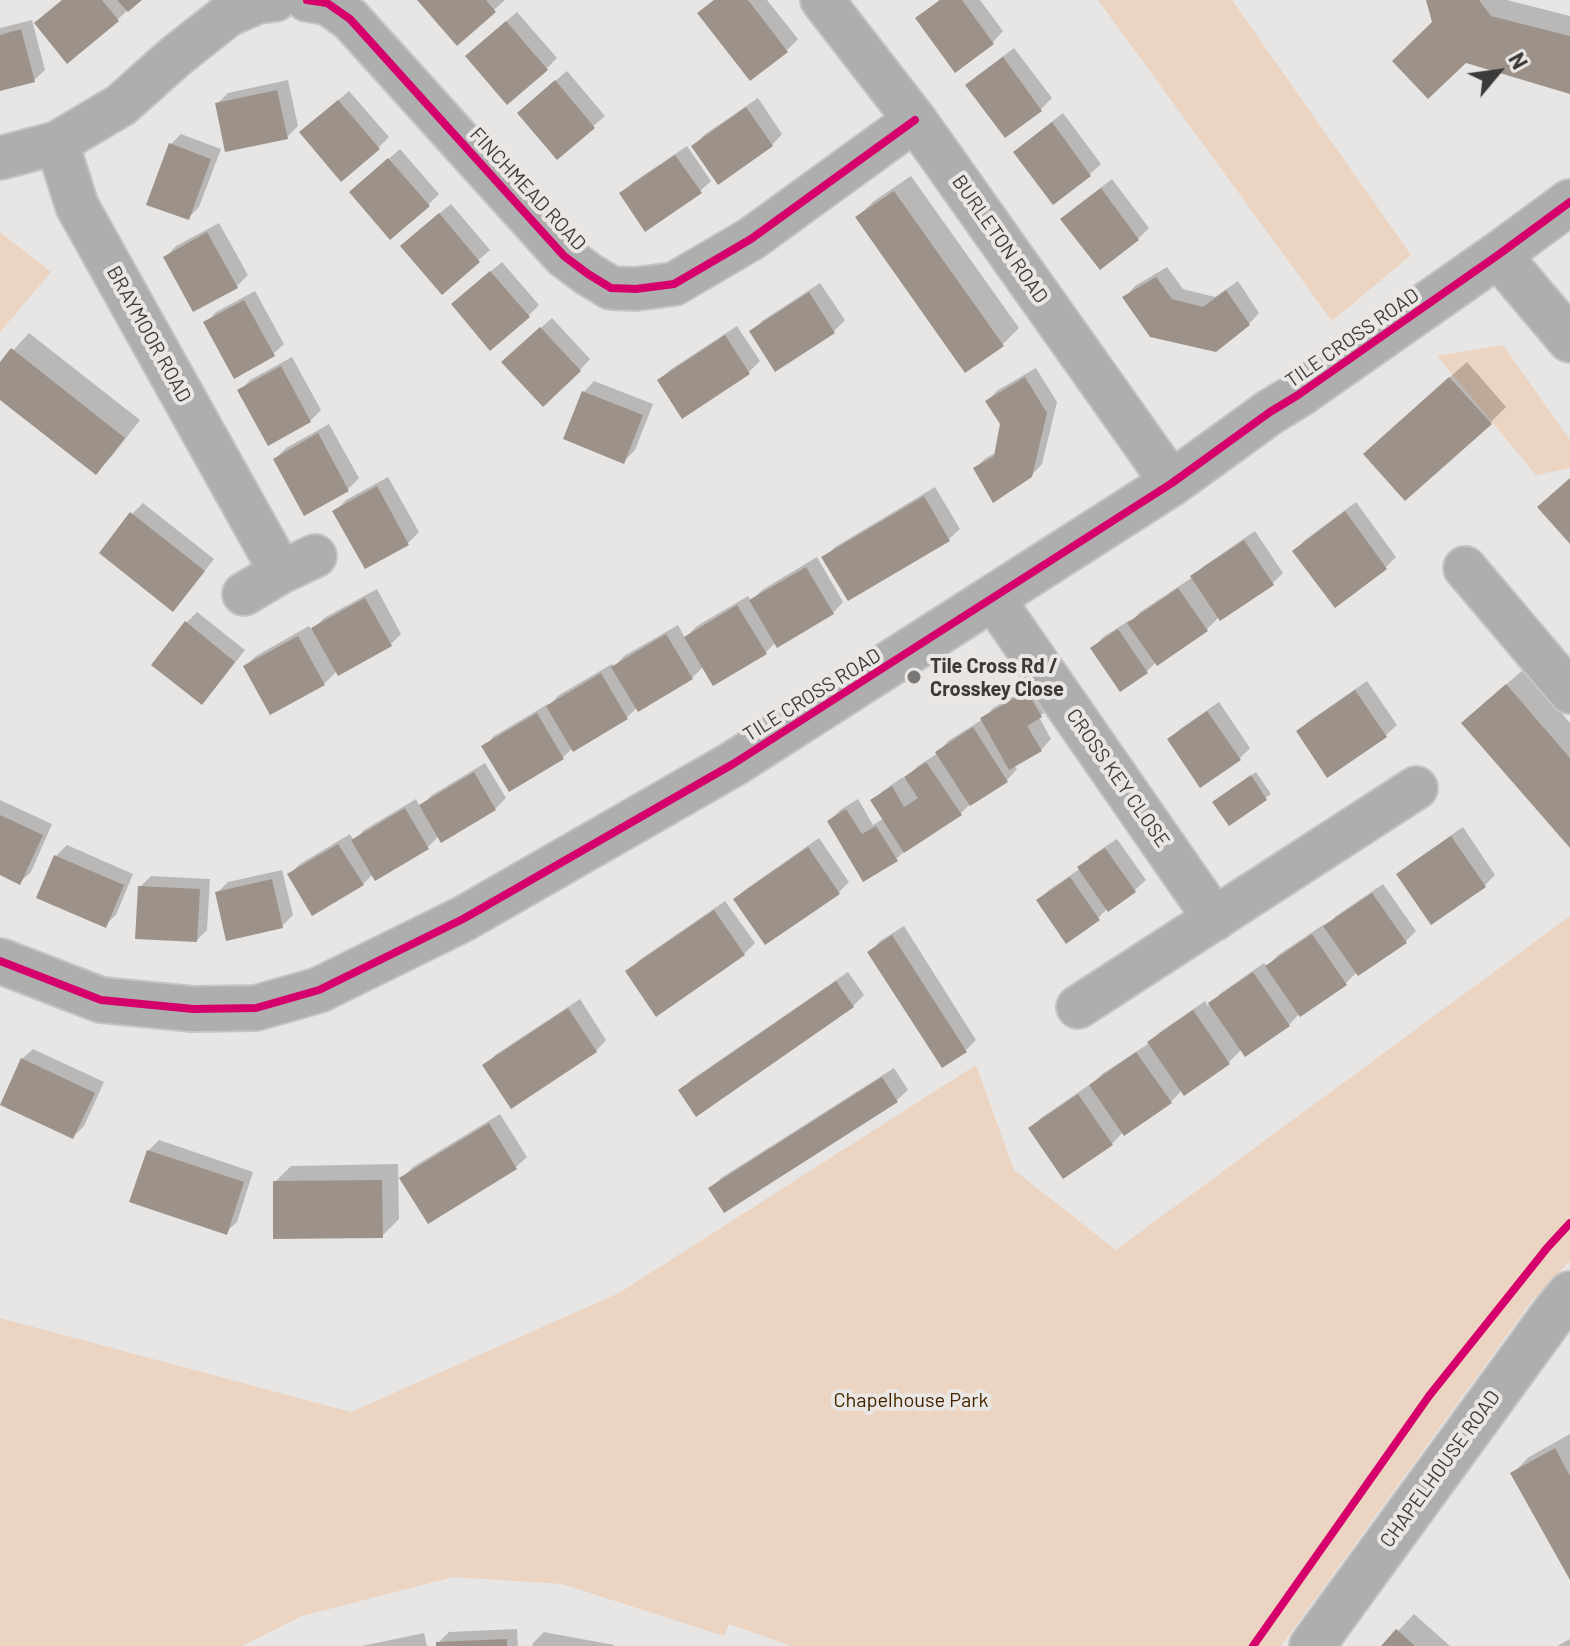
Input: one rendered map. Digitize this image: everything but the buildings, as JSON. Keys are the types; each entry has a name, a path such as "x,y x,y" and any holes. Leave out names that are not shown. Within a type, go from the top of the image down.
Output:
{"street":[{"path":"0,158 57,143 121,105 228,15 258,2 275,0"},
{"name":"FINCHMEAD ROAD","path":"307,0 327,3 350,19 564,256 611,288 636,289 674,284 751,239 915,120"},
{"name":"BURLETON ROAD","path":"822,0 915,120 1172,483"},
{"name":"BRAYMOOR ROAD","path":"57,143 77,206 298,564 244,594"},
{"name":"TILE CROSS ROAD","path":"0,961 101,1000 193,1009 256,1008 319,990 463,919 733,764 1172,483 1570,202"},
{"path":"1498,255 1570,340"},
{"path":"1465,568 1570,692"},
{"name":"CROSS KEY CLOSE","path":"993,599 1215,919"},
{"path":"1078,1007 1416,788"},
{"name":"CHAPELHOUSE ROAD","path":"1312,1646 1570,1294"}],"green space":[{"path":"1098,0 1232,0 1411,255 1332,321"},
{"path":"0,232 51,272 0,332"},
{"path":"1503,345 1570,440 1570,468 1536,475 1437,356"},
{"name":"Chapelhouse Park","path":"1570,916 1570,1261 1531,1302 1281,1646 791,1646 729,1624 724,1636 562,1584 453,1577 302,1616 242,1646 0,1646 0,1318 351,1412 619,1293 976,1065 1014,1170 1116,1250"}],"cycle path":[{"path":"307,0 327,3 350,19 564,256 611,288 636,289 674,284 751,239 915,120"},
{"path":"0,961 101,1000 193,1009 256,1008 319,990 463,919 733,764 1172,483 1570,202"},
{"path":"1253,1646 1429,1396 1570,1223"}],"place":[{"name":"Tile Cross Rd / Crosskey Close","path":"914,677"}]}
